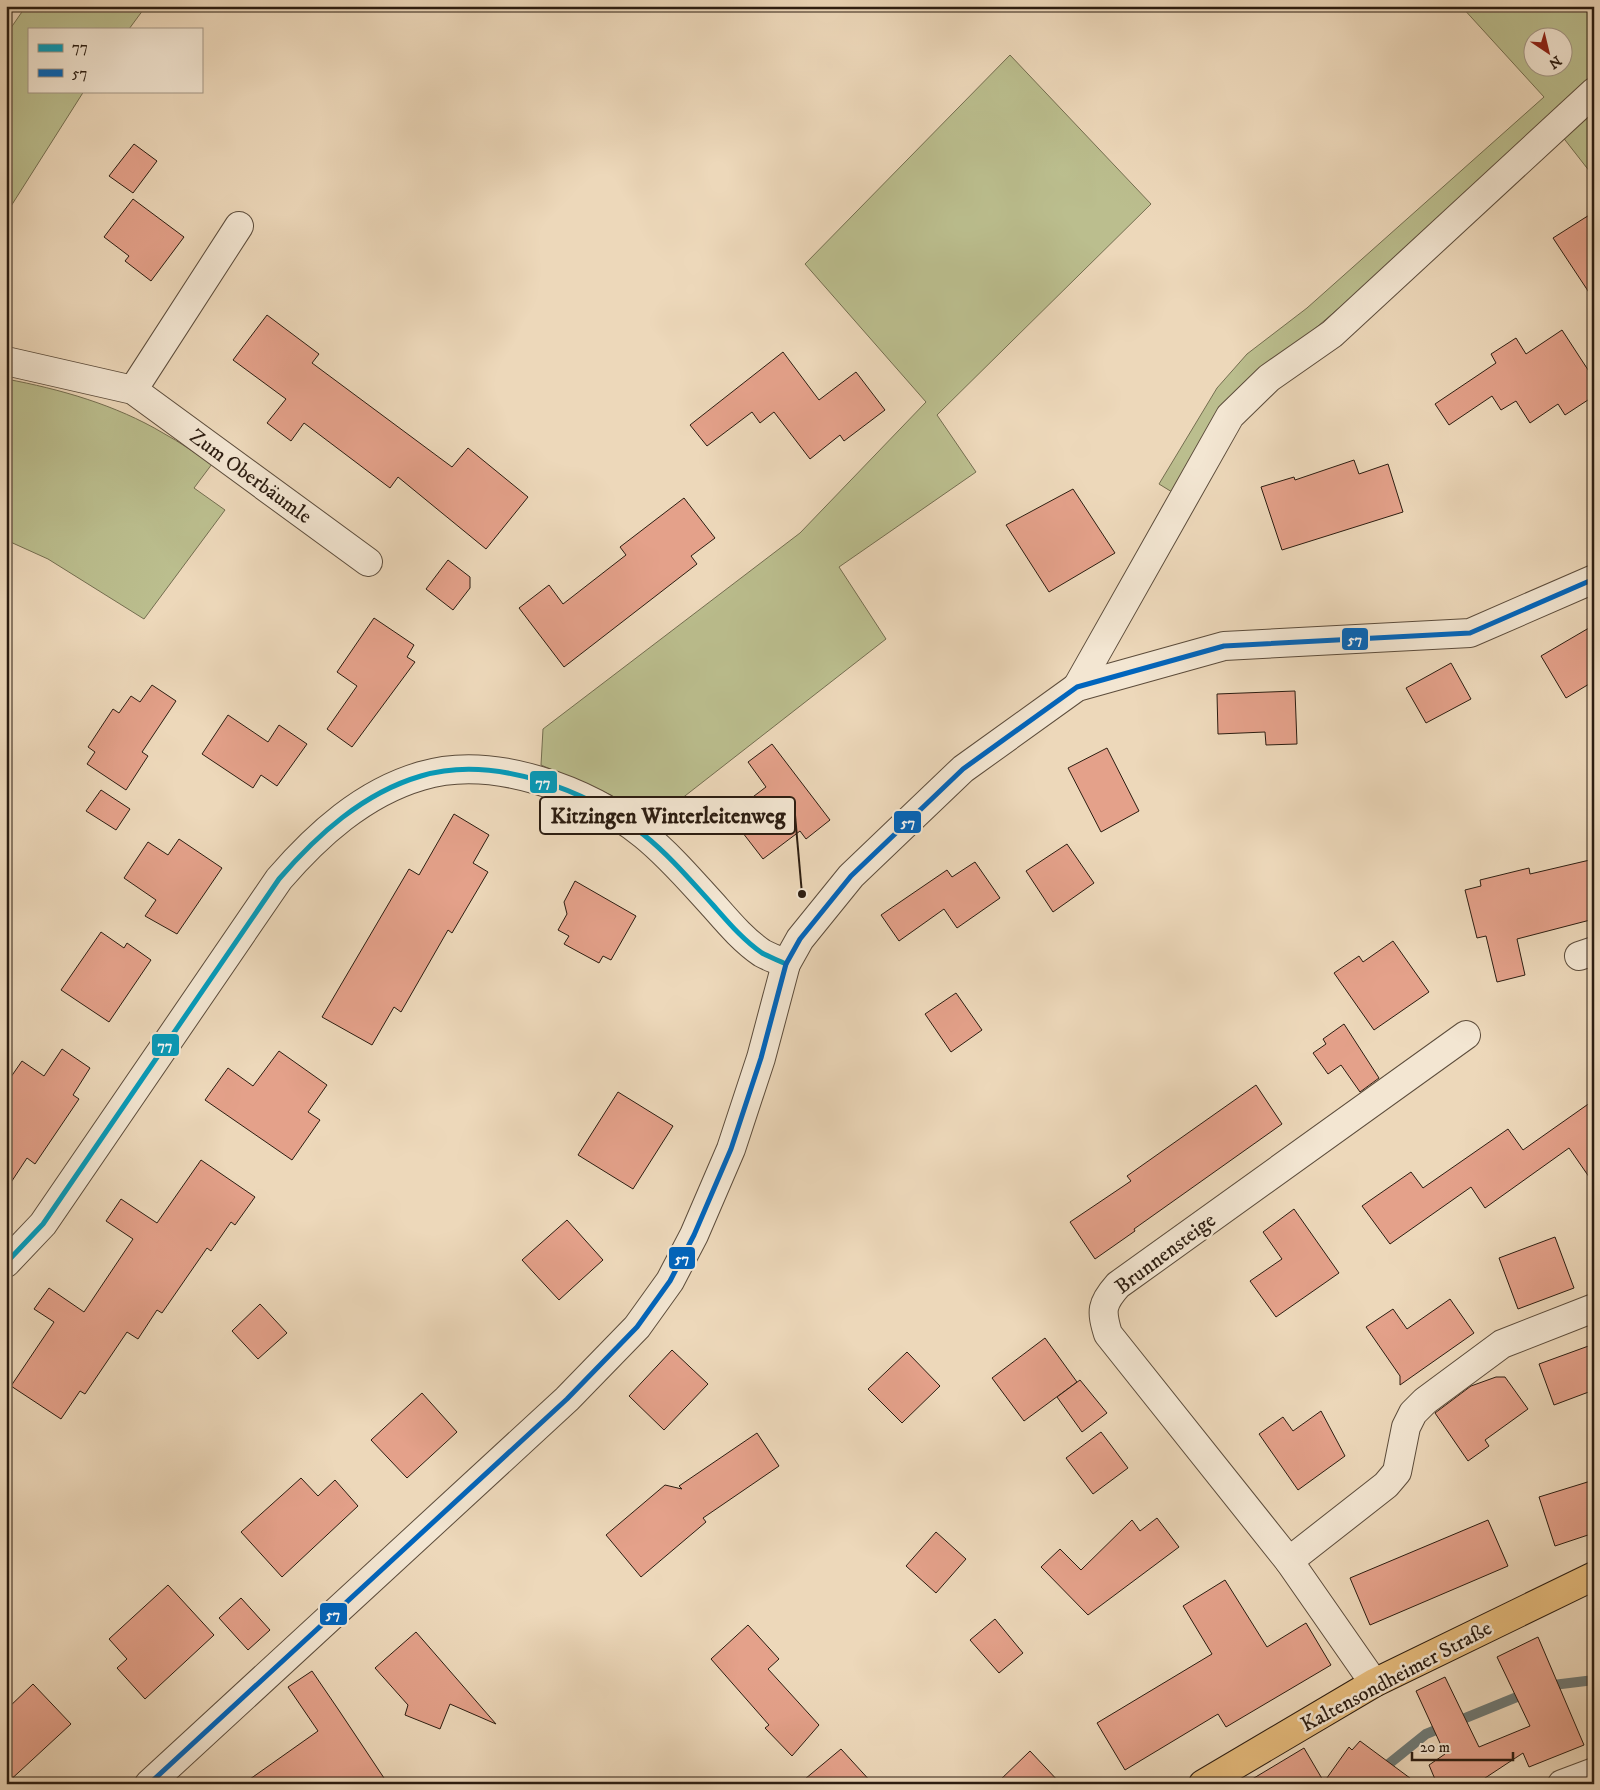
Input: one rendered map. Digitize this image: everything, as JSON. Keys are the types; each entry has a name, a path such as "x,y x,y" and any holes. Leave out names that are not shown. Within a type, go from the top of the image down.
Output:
{"main road":[{"name":"Kaltensondheimer Straße","path":"1202,1784 1374,1683 1594,1576"}],"street":[{"path":"1078,687 1230,416 1269,378 1332,334 1594,92"},
{"path":"133,390 239,226"},
{"name":"Zum Oberbäumle","path":"6,361 133,390 368,562"},
{"path":"149,1784 567,1399 638,1327 670,1280 694,1235 731,1150 761,1058 786,964 819,913 851,876 963,770 1078,687 1224,646 1470,633 1594,579"},
{"path":"6,1262 43,1224 278,879 303,851 336,822 371,798 421,776 472,769 514,774 557,786 604,808 644,835 681,869 739,934 762,953 786,964"},
{"name":"Brunnensteige","path":"1374,1683 1289,1561 1108,1334 1102,1314 1106,1298 1126,1279 1466,1035"},
{"path":"1289,1561 1386,1485 1397,1472 1406,1428 1413,1413 1425,1401 1502,1344 1594,1308"},
{"path":"1562,1784 1594,1772"}],"green space":[{"path":"26,6 146,6 130,28 28,28 28,92 83,92 6,214 6,35"},
{"path":"1461,6 1594,6 1594,87 1561,118 1311,332 1262,366 1227,400 1172,492 1159,484 1217,388 1247,354 1307,308 1544,97 1527,78 1572,78 1572,28 1522,28 1522,73"},
{"path":"1010,55 1151,204 937,415 976,472 839,567 886,639 649,824 611,795 541,765 543,729 800,533 926,402 805,264"},
{"path":"1594,97 1594,177 1558,131"},
{"path":"6,379 67,393 107,406 145,423 212,464 194,488 225,510 144,619 48,559 6,540"}],"building":[{"path":"134,144 157,161 133,193 109,176"},
{"path":"133,199 184,237 151,281 125,261 129,256 104,237"},
{"path":"1594,212 1594,300 1553,238"},
{"path":"267,315 319,354 312,363 452,467 468,448 528,497 486,549 398,477 390,488 304,423 291,441 267,423 286,399 233,360"},
{"path":"1562,330 1594,379 1594,396 1565,415 1558,404 1530,423 1516,401 1501,410 1492,396 1449,425 1435,404 1496,363 1491,354 1516,338 1526,354"},
{"path":"783,352 819,400 856,372 885,410 844,441 840,435 810,459 774,412 760,423 752,412 707,446 690,425"},
{"path":"1354,460 1359,474 1388,464 1403,512 1282,550 1261,487 1294,477 1295,480"},
{"path":"1073,489 1115,553 1049,592 1006,525"},
{"path":"684,498 715,538 691,556 697,564 564,667 519,608 549,585 563,604 626,555 620,547"},
{"path":"448,560 470,577 470,588 453,610 426,589"},
{"path":"374,618 414,645 407,657 415,662 352,747 327,729 357,686 337,672"},
{"path":"1594,625 1594,681 1566,698 1541,656"},
{"path":"1451,663 1471,699 1426,723 1406,688"},
{"path":"152,685 176,701 142,752 148,756 126,790 87,764 95,752 88,747 113,709 119,713 131,696 140,702"},
{"path":"1295,691 1297,744 1266,745 1265,732 1218,734 1217,694"},
{"path":"228,715 268,742 279,725 307,744 277,786 261,775 253,788 202,754"},
{"path":"772,744 830,820 806,839 800,831 763,859 729,815 766,787 748,762"},
{"path":"1107,748 1139,811 1101,832 1068,768"},
{"path":"101,790 130,809 116,830 86,811"},
{"path":"454,814 489,835 473,863 488,872 452,933 448,930 401,1012 394,1007 372,1045 322,1017 409,869 419,875"},
{"path":"179,839 222,868 177,934 145,916 156,900 124,878 148,842 168,855"},
{"path":"1067,844 1094,883 1053,912 1026,871"},
{"path":"1594,859 1594,919 1517,939 1525,975 1497,982 1486,936 1477,938 1465,890 1481,886 1480,880 1529,868 1530,874"},
{"path":"975,862 1000,898 957,928 944,909 899,941 881,915 947,870 952,877"},
{"path":"575,881 636,916 611,960 603,956 599,963 564,944 569,936 558,930 567,914 564,902"},
{"path":"101,932 124,948 127,943 151,960 109,1022 61,990"},
{"path":"1393,941 1429,992 1374,1030 1334,973 1359,956 1363,962"},
{"path":"956,993 982,1030 951,1052 925,1014"},
{"path":"1344,1024 1379,1078 1360,1092 1341,1065 1328,1074 1313,1053 1326,1044 1323,1039"},
{"path":"62,1049 90,1068 73,1095 79,1099 35,1164 27,1158 6,1190 6,1084 22,1061 44,1076"},
{"path":"279,1051 327,1085 308,1112 320,1120 292,1160 205,1100 228,1068 253,1086"},
{"path":"1256,1085 1282,1124 1095,1259 1070,1222 1131,1181 1127,1176"},
{"path":"618,1092 673,1126 633,1189 578,1155"},
{"path":"1594,1100 1594,1184 1569,1148 1485,1208 1471,1187 1390,1244 1362,1206 1411,1172 1423,1188 1508,1129 1523,1150"},
{"path":"201,1160 255,1197 235,1225 231,1222 211,1251 207,1248 162,1313 157,1310 138,1339 127,1332 85,1394 80,1391 61,1419 11,1386 54,1322 34,1309 49,1288 84,1312 133,1239 106,1221 121,1199 157,1223"},
{"path":"1294,1209 1339,1273 1276,1317 1250,1281 1282,1259 1263,1232"},
{"path":"567,1220 603,1260 559,1300 522,1260"},
{"path":"1555,1237 1574,1288 1518,1309 1499,1258"},
{"path":"1450,1299 1474,1333 1400,1385 1400,1376 1366,1327 1393,1309 1407,1329"},
{"path":"260,1304 287,1333 258,1359 232,1331"},
{"path":"1045,1338 1077,1382 1024,1421 992,1378"},
{"path":"1594,1344 1594,1390 1554,1405 1539,1364"},
{"path":"672,1350 708,1384 664,1430 629,1396"},
{"path":"907,1352 940,1386 902,1423 868,1389"},
{"path":"1496,1377 1505,1377 1528,1409 1485,1440 1489,1446 1468,1461 1435,1413 1471,1386"},
{"path":"1080,1380 1107,1413 1082,1432 1057,1397"},
{"path":"422,1393 457,1432 407,1478 371,1440"},
{"path":"1321,1411 1345,1456 1298,1490 1259,1434 1283,1417 1293,1431"},
{"path":"1101,1432 1128,1468 1093,1494 1066,1458"},
{"path":"757,1433 779,1466 703,1518 706,1522 641,1577 606,1535 665,1485 682,1489 679,1486"},
{"path":"301,1478 318,1496 335,1480 358,1506 282,1577 241,1532"},
{"path":"1594,1480 1594,1533 1555,1546 1539,1497"},
{"path":"1157,1518 1179,1547 1088,1615 1041,1567 1060,1549 1081,1570 1132,1520 1140,1531"},
{"path":"1488,1520 1508,1566 1370,1625 1350,1578"},
{"path":"936,1532 966,1559 936,1593 906,1566"},
{"path":"1225,1580 1267,1647 1306,1623 1331,1665 1226,1727 1218,1714 1125,1770 1097,1723 1212,1654 1183,1606"},
{"path":"168,1585 214,1635 145,1699 117,1668 127,1659 109,1639"},
{"path":"241,1598 270,1630 248,1650 219,1618"},
{"path":"995,1619 1023,1653 999,1673 970,1640"},
{"path":"748,1625 779,1659 768,1669 819,1725 792,1756 765,1728 769,1725 711,1659"},
{"path":"416,1632 496,1724 450,1704 440,1729 405,1715 408,1705 375,1668"},
{"path":"1538,1637 1584,1745 1529,1767 1523,1753 1476,1784 1437,1784 1429,1765 1445,1754 1416,1691 1445,1677 1479,1747 1530,1726 1497,1657"},
{"path":"312,1671 388,1784 243,1784 318,1731 288,1687"},
{"path":"33,1684 71,1724 6,1784 6,1710"},
{"path":"1360,1741 1418,1784 1244,1784 1304,1748 1324,1782 1349,1747 1352,1750"},
{"path":"841,1749 873,1784 799,1784"},
{"path":"1030,1751 1061,1784 996,1784"}],"waterway":[{"path":"1545,1686 1594,1680"},
{"path":"1380,1771 1426,1734 1527,1693"}],"transit line":[{"name":"57","path":"149,1784 567,1399 637,1327 670,1281 694,1235 731,1149 761,1058 786,964 800,939 851,876 963,769 1077,687 1224,646 1470,633 1594,579"},
{"name":"77","path":"6,1263 43,1224 279,879 309,847 342,817 380,793 400,784 421,776 449,770 508,773 538,780 596,804 644,835 663,851 748,942 762,953 786,964"}],"place":[{"name":"Kitzingen Winterleitenweg","path":"802,894"}]}
